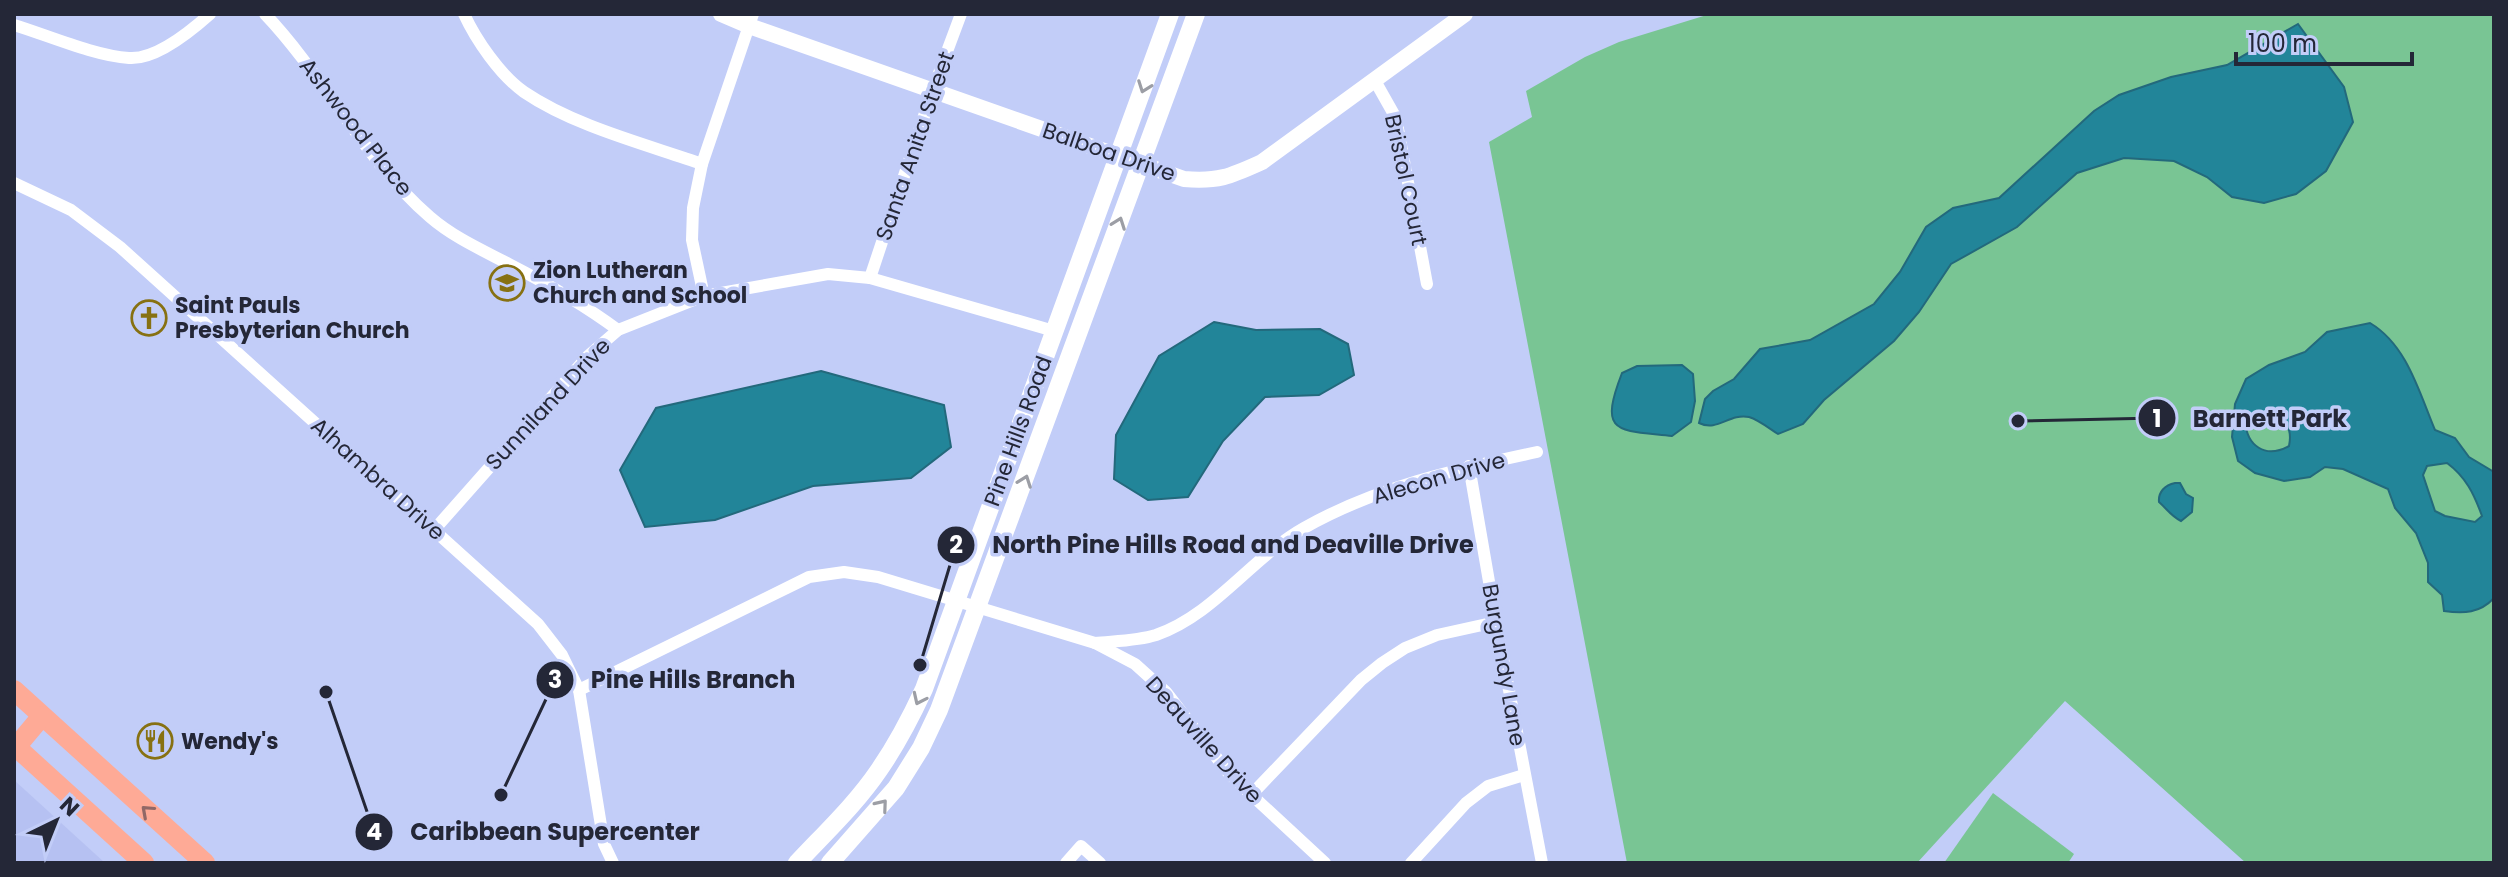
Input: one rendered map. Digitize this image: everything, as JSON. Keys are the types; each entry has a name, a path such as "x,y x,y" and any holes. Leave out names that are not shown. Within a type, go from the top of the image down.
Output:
{"highway":[{"path":"14,690 205,863"},
{"path":"42,716 15,746 144,863"}],"main road":[{"name":"Pine Hills Road","path":"797,863 878,772 924,689 1170,14"},
{"name":"Pine Hills Road","path":"830,863 896,788 921,748 939,710 1196,14"}],"street":[{"path":"22,14 14,25 131,58 159,50 189,33 210,14"},
{"name":"Ashwood Place","path":"265,14 307,64 390,175 431,218 458,237 583,303 618,330"},
{"path":"464,14 473,33 522,90 563,115 702,164"},
{"name":"Balboa Drive","path":"721,14 751,20 1184,179 1205,181 1224,179 1262,162 1465,14"},
{"name":"Santa Anita Street","path":"870,278 961,14"},
{"path":"704,296 692,240 693,208 702,164 751,20"},
{"name":"Bristol Court","path":"1374,79 1396,118 1427,284"},
{"name":"Alhambra Drive","path":"14,183 71,210 120,247 538,624 562,655 579,690 604,844 613,863"},
{"name":"Sunniland Drive","path":"434,530 588,356 618,330 704,296 828,274 870,278 1054,331"},
{"name":"Alecon Drive","path":"1095,643 1154,636 1189,620 1267,553 1303,528 1348,506 1393,488 1469,466 1537,452"},
{"name":"Burgundy Lane","path":"1469,466 1542,863"},
{"name":"Deauville Drive","path":"579,690 809,577 844,572 878,577 1095,643 1135,664 1166,692 1230,775 1325,863"},
{"path":"1251,795 1361,680 1382,663 1405,648 1437,635 1496,622"},
{"path":"1411,863 1466,803 1488,786 1524,775"},
{"path":"1066,863 1081,846 1100,863"}],"shaded area":[{"path":"1710,14 2494,14 2494,863 2246,863 2065,701 1917,863 1627,863 1489,142 1532,117 1526,91 1585,57 1619,42"},
{"path":"2298,24 2344,87 2353,122 2326,171 2296,194 2264,203 2232,197 2207,177 2174,161 2124,158 2077,173 2017,227 1951,264 1919,312 1894,341 1824,400 1803,424 1778,434 1760,422 1742,416 1712,425 1699,423 1705,399 1734,379 1760,349 1810,340 1874,304 1900,272 1926,227 1953,208 1999,198 2094,111 2119,95 2171,77 2227,65"},
{"path":"1214,322 1256,330 1320,329 1348,344 1354,375 1319,395 1265,397 1223,441 1188,497 1148,500 1114,479 1116,435 1159,356"},
{"path":"2370,323 2383,332 2410,370 2435,430 2455,438 2469,457 2494,472 2494,598 2483,607 2465,612 2444,611 2442,595 2428,582 2428,563 2416,533 2395,508 2388,489 2343,469 2325,467 2310,477 2284,481 2255,473 2238,461 2232,437 2235,404 2246,379 2269,365 2305,352 2327,332","holes":["2270,412 2289,429 2289,446 2280,450 2259,448 2246,430 2245,421 2250,414","2447,463 2469,486 2476,500 2482,516 2475,522 2435,511 2423,475 2427,466"]},
{"path":"1682,365 1693,374 1695,401 1691,422 1672,436 1617,426 1612,408 1622,373 1637,366"},
{"path":"821,371 944,405 951,447 911,478 813,486 715,520 645,527 620,470 656,408"},
{"path":"2180,483 2186,494 2193,498 2192,512 2181,521 2159,502 2163,490"},
{"path":"14,780 105,863 14,863"},
{"path":"1993,793 2074,854 2068,863 1944,863"}],"place":[{"name":"Zion Lutheran Church and School","path":"507,283"},
{"name":"Saint Pauls Presbyterian Church","path":"149,318"},
{"name":"Barnett Park","path":"2018,421"},
{"name":"North Pine Hills Road and Deaville Drive","path":"920,665"},
{"name":"Caribbean Supercenter","path":"326,692"},
{"name":"Wendy's","path":"155,741"},
{"name":"Pine Hills Branch","path":"501,795"}]}
